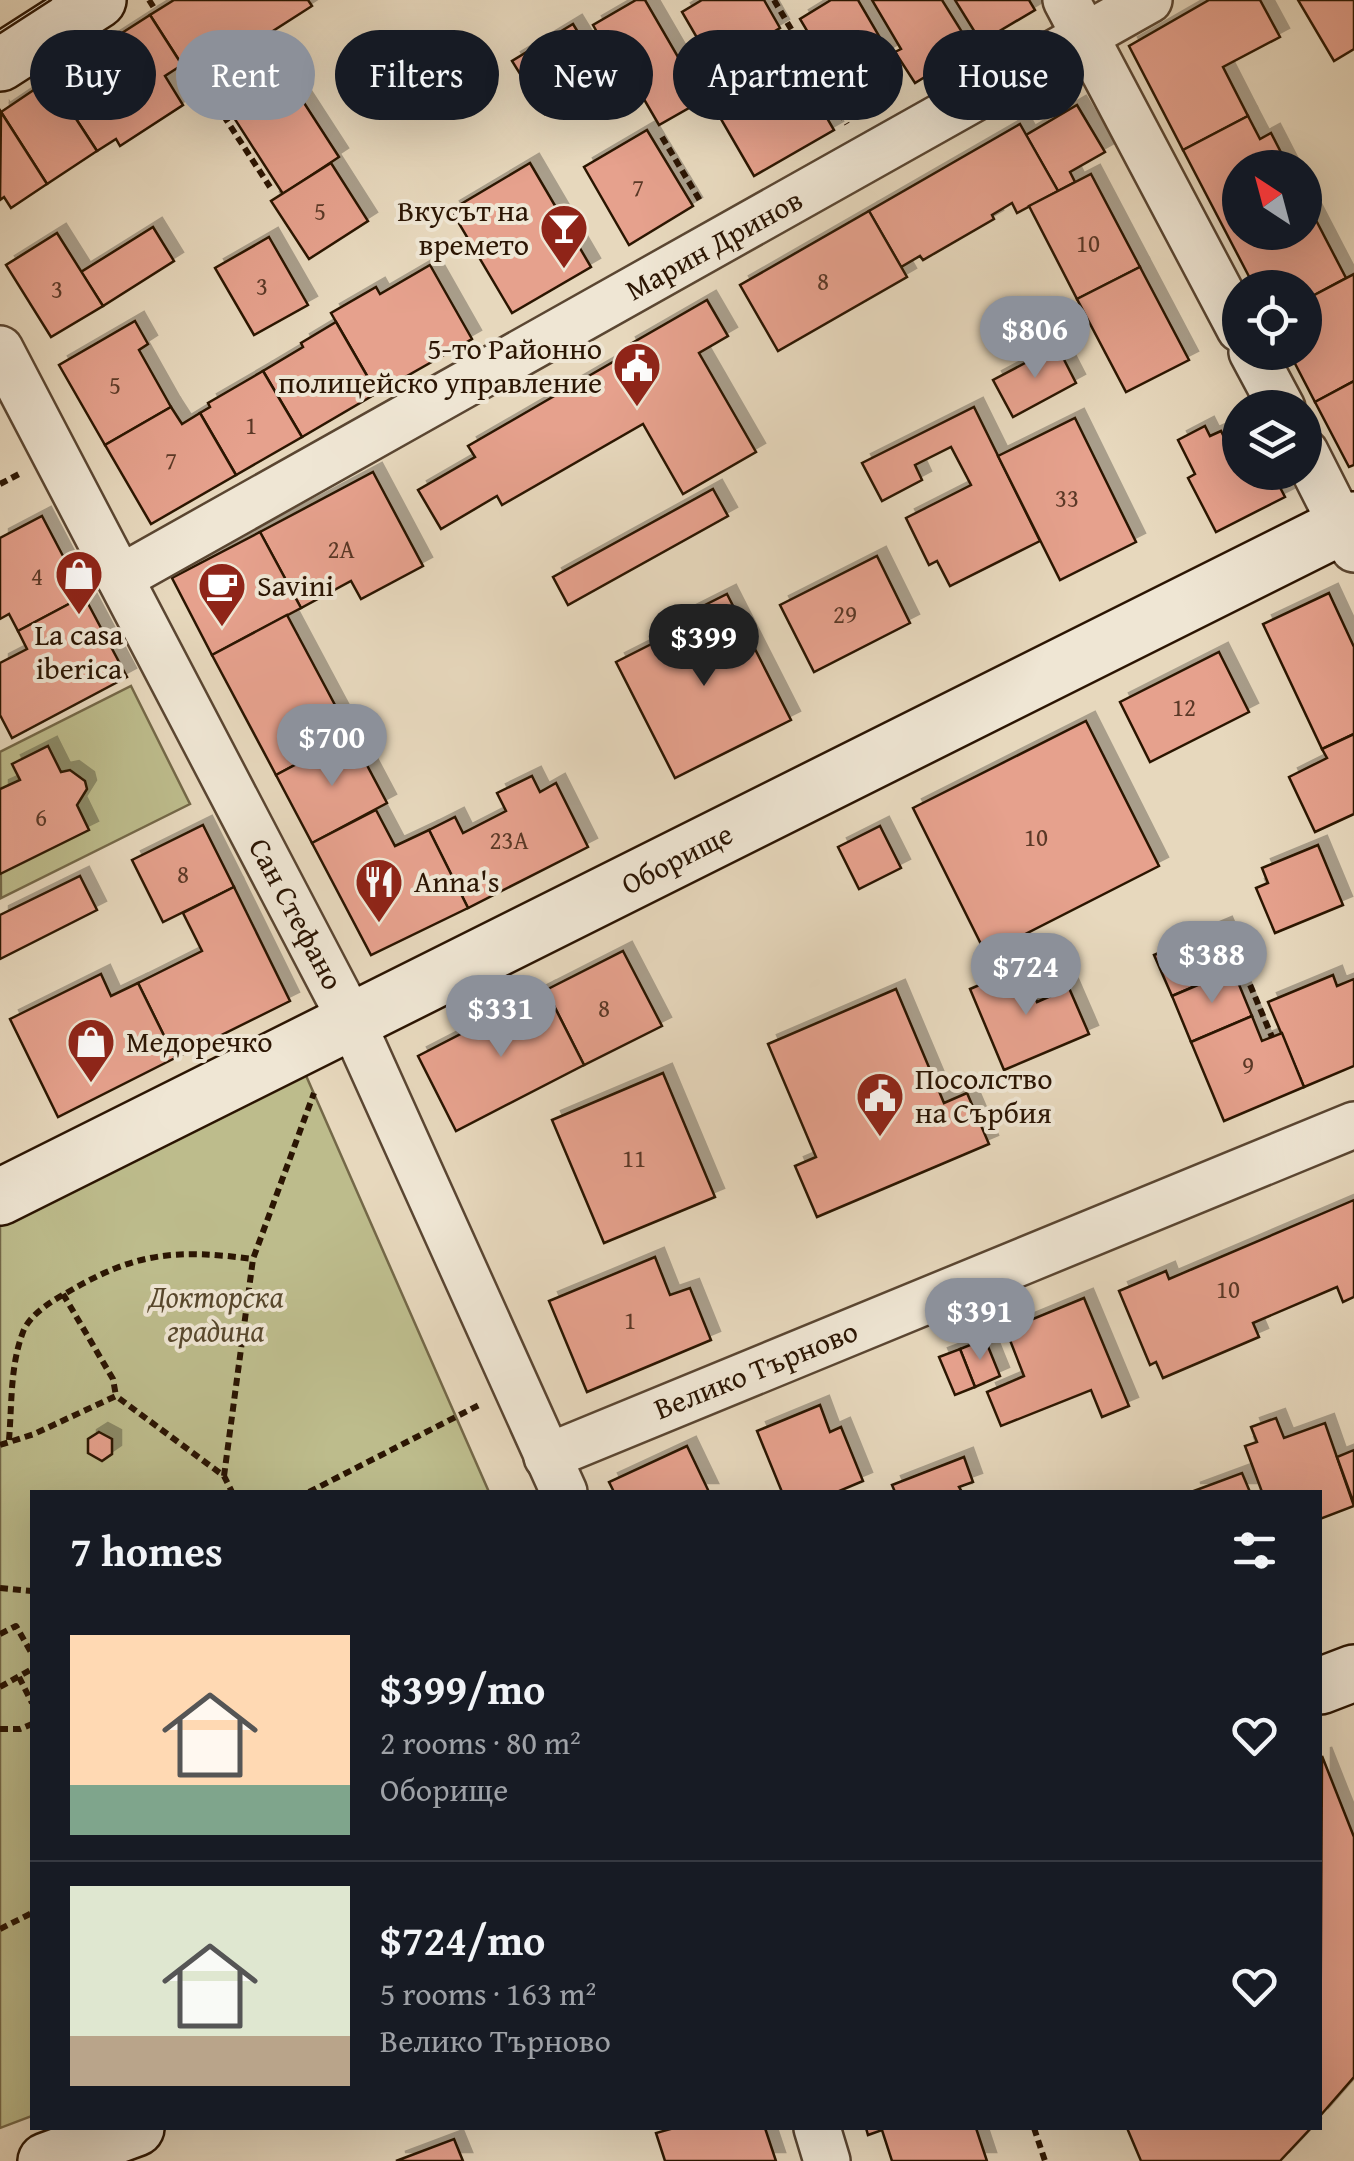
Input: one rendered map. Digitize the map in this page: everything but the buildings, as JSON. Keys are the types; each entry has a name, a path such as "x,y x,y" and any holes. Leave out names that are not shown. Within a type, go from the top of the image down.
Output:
{"street":[{"path":"0,63 98,0"},
{"name":"Марин Дринов","path":"120,578 867,159 1076,18 1150,0"},
{"path":"1076,18 1222,295"},
{"name":"Сан Стефано","path":"0,349 352,1022 556,1475"},
{"path":"1322,482 1351,532"},
{"name":"Оборище","path":"0,1197 1351,532"},
{"name":"Велико Търново","path":"556,1475 1354,1125"},
{"path":"1322,1685 1354,1673"},
{"path":"46,2161 131,2130"},
{"path":"818,2130 827,2161"}],"path":[{"path":"149,0 156,11"},
{"path":"774,0 867,159"},
{"path":"226,120 270,188"},
{"path":"662,136 723,240"},
{"path":"1240,961 1272,1037"},
{"path":"224,1476 253,1258 314,1093 352,1022"},
{"path":"10,1440 15,1359 24,1328 38,1312 63,1294 121,1264 150,1255 210,1253 253,1258"},
{"path":"63,1294 112,1378 116,1396 224,1476 231,1490"},
{"path":"313,1490 515,1387"},
{"path":"0,1444 34,1434 116,1396"},
{"path":"0,1588 30,1592"},
{"path":"0,1634 16,1626 30,1642"},
{"path":"0,1687 30,1670"},
{"path":"19,1677 30,1699"},
{"path":"0,1729 30,1725"},
{"path":"0,1929 30,1914"},
{"path":"1035,2130 1045,2161"}],"green space":[{"path":"131,686 190,804 1,898 0,752"},
{"name":"Докторска градина","path":"304,1071 488,1490 30,1490 30,2117 0,2128 0,1223"}],"tram line":[{"path":"0,33 51,0"}],"place":[{"name":"Вкусът на времето","path":"564,270"},
{"name":"5-то Районно полицейско управление","path":"637,408"},
{"name":"La casa iberica","path":"79,616"},
{"name":"Savini","path":"222,628"},
{"name":"Anna's","path":"379,924"},
{"name":"Медоречко","path":"91,1084"},
{"name":"Посолство на Сърбия","path":"880,1138"}]}
